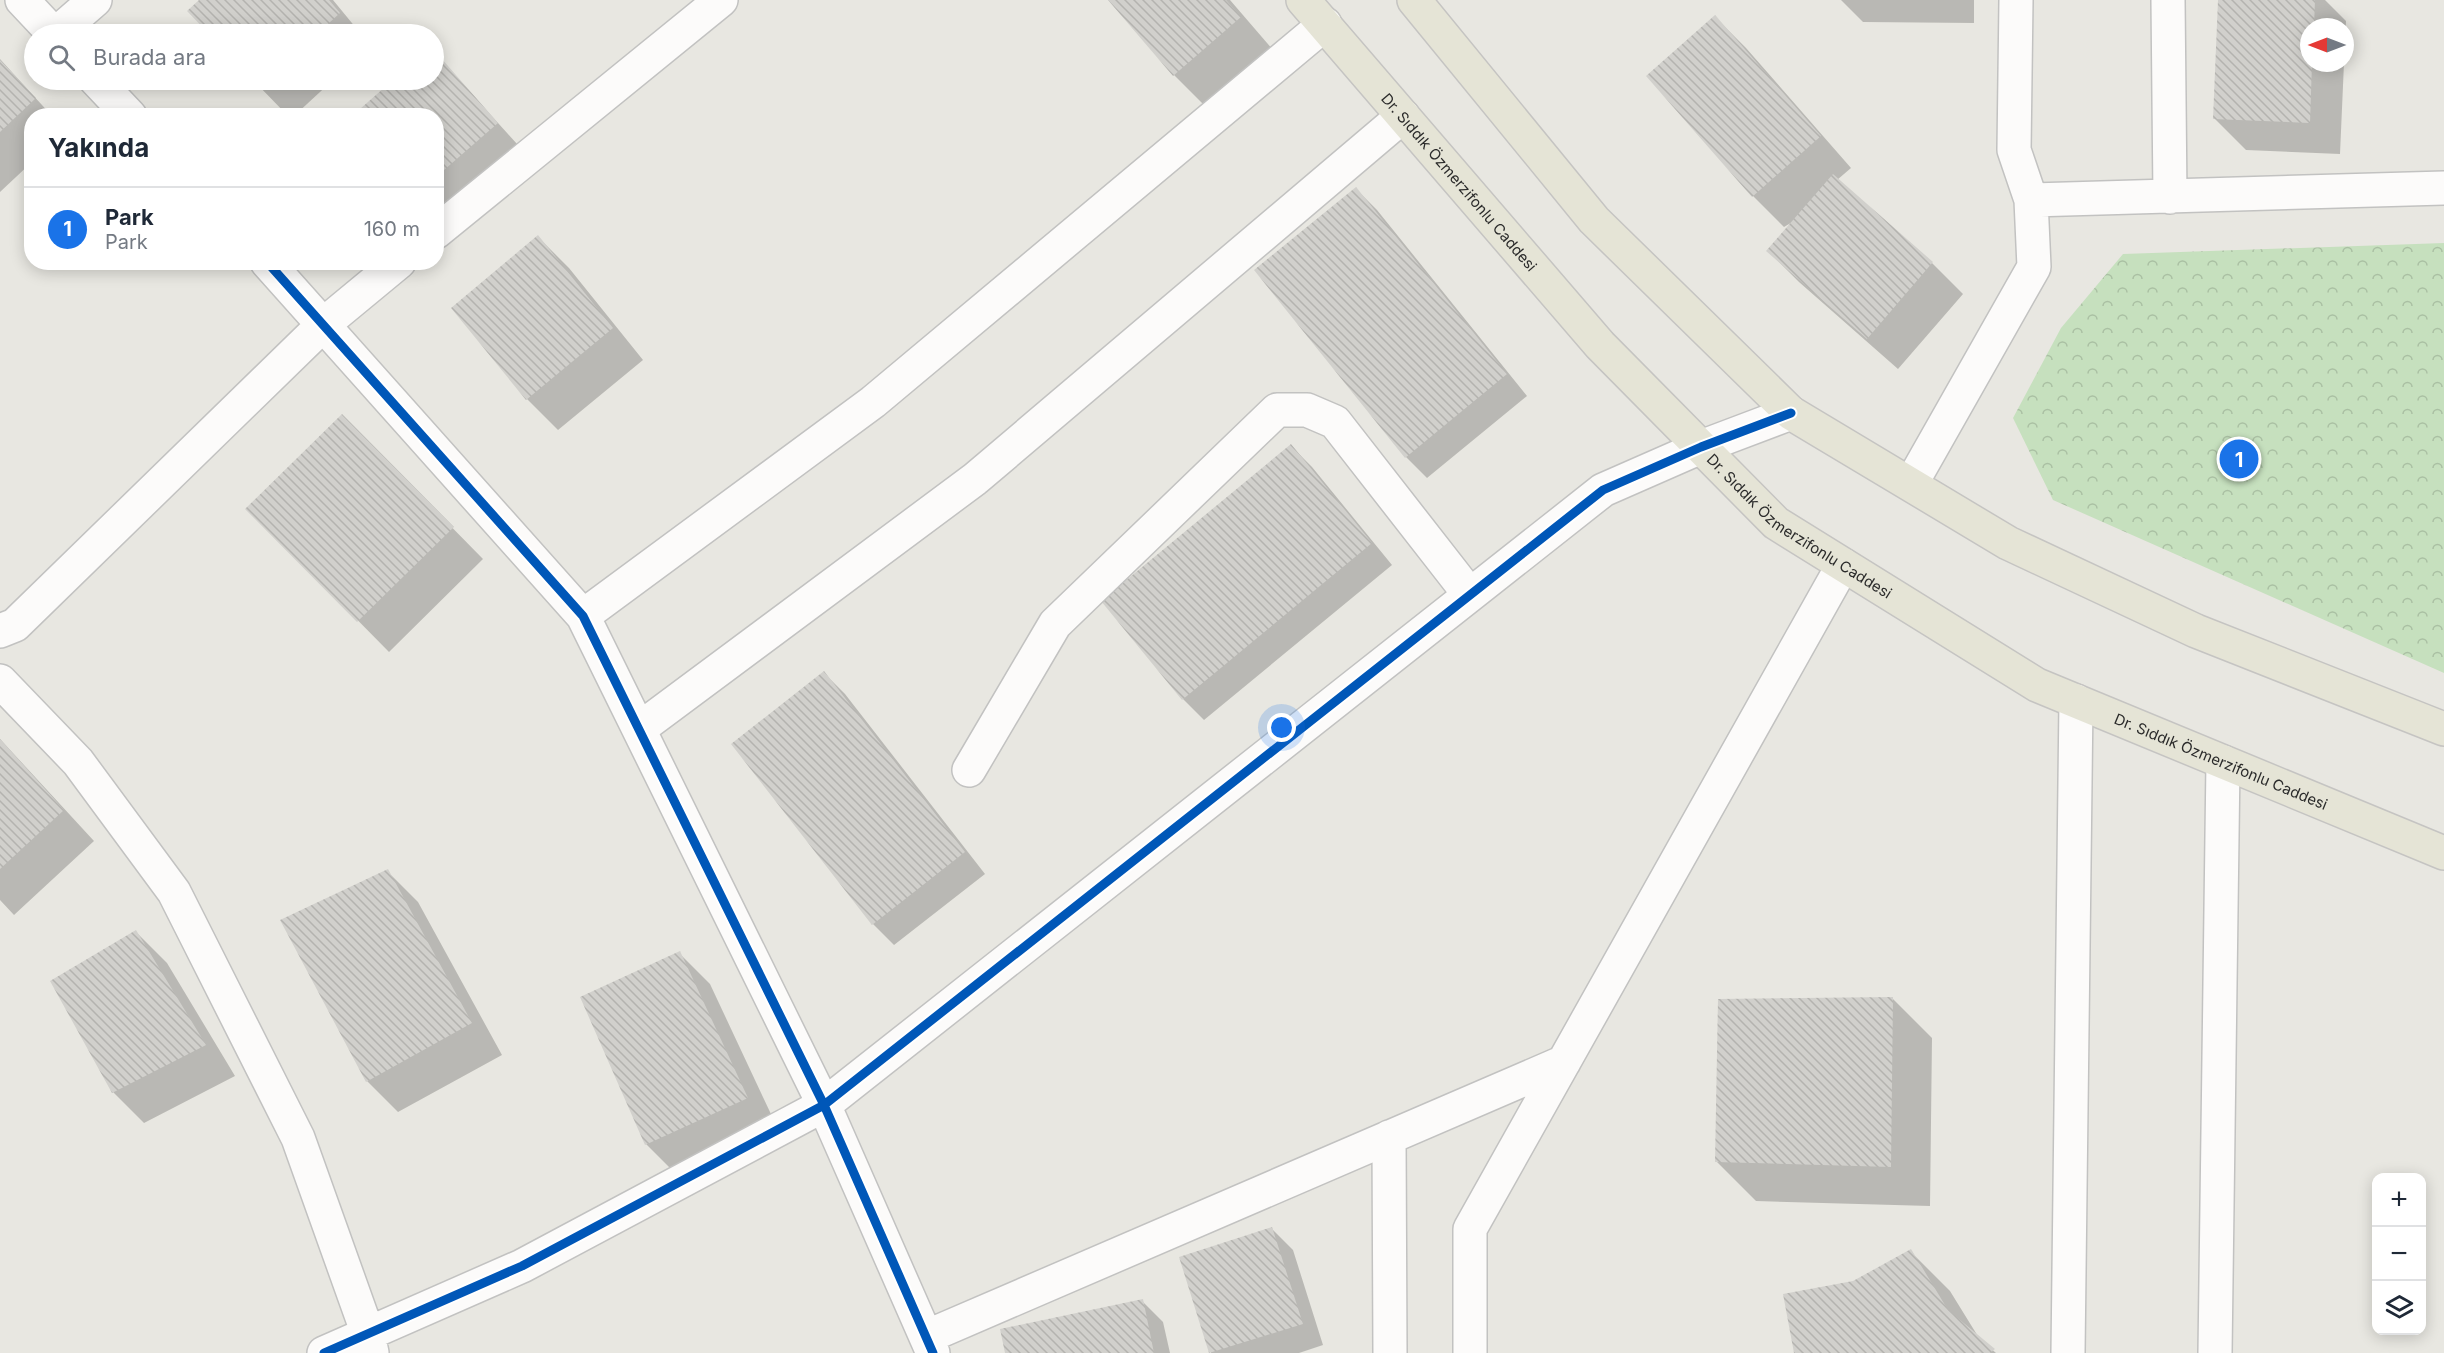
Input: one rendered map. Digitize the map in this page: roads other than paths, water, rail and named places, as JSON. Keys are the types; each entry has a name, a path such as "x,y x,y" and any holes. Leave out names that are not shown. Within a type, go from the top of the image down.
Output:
{"main road":[{"name":"Dr. Sıddık Özmerzifonlu Caddesi","path":"1304,0 1600,345 1776,523 2037,685 2444,853"},
{"path":"1414,0 1594,220 1791,412 2008,543 2196,631 2444,729"}],"street":[{"path":"22,0 45,24"},
{"path":"67,24 95,0"},
{"path":"444,225 721,0"},
{"path":"1911,484 2034,267 2031,200 2014,150 2016,0"},
{"path":"2168,0 2170,196"},
{"path":"583,616 873,402 1325,24"},
{"path":"105,90 122,108"},
{"path":"639,729 975,479 1403,116"},
{"path":"2031,200 2444,188"},
{"path":"274,270 583,616 824,1106 930,1345 1389,1137 1564,1062"},
{"path":"0,631 15,625 324,324 389,270"},
{"path":"969,770 1055,624 1277,410 1307,410 1335,422 1470,595"},
{"path":"324,1353 370,1343 522,1266 824,1106 1603,490 1701,447 1791,412"},
{"path":"1470,1353 1470,1229 1843,565"},
{"path":"0,681 78,762 174,892 298,1137 370,1343"},
{"path":"2068,1353 2076,701"},
{"path":"2215,1353 2223,762"},
{"path":"1389,1137 1390,1353"}],"place":[{"name":"Park","path":"2239,459"}]}
